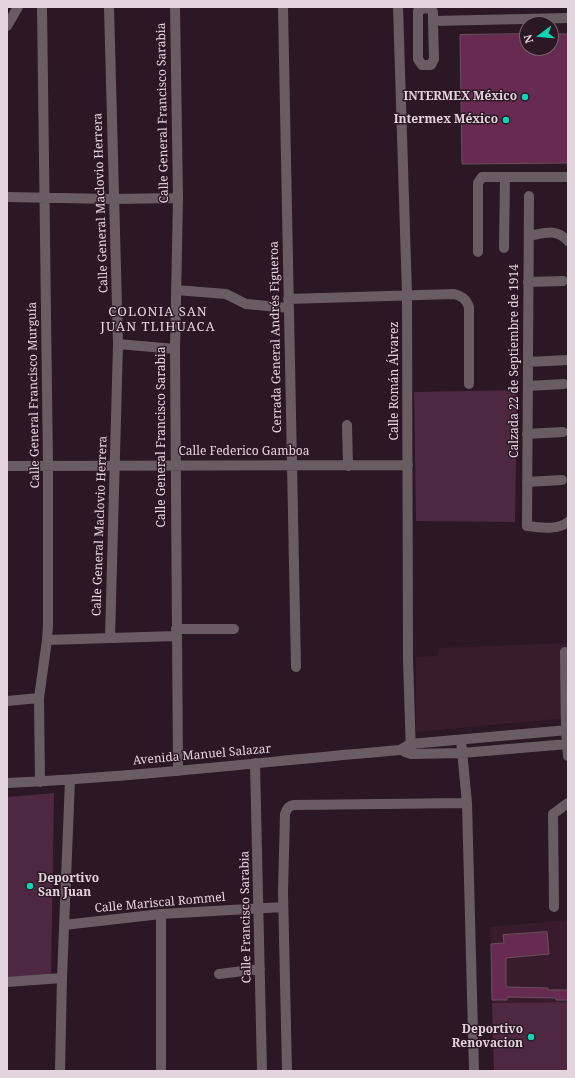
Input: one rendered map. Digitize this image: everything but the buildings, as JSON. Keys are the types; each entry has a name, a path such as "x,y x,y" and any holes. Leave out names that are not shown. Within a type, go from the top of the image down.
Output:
{"street":[{"path":"7,26 18,7"},
{"name":"Calle General Francisco Murguía","path":"40,782 39,698 47,640 48,466 42,7"},
{"name":"Calle General Maclovio Herrera","path":"109,7 118,344 110,638"},
{"name":"Calle General Francisco Sarabia","path":"175,7 178,198 175,349 178,771"},
{"name":"Cerrada General Andrés Figueroa","path":"283,7 296,668"},
{"name":"Calle Román Álvarez","path":"398,7 407,295 408,658 411,749"},
{"path":"424,8 431,9 433,12 433,21 434,59 431,65 425,66 419,62 418,59 418,11 424,8"},
{"path":"433,21 568,18"},
{"path":"478,252 479,180 485,176 568,177"},
{"path":"504,248 505,176"},
{"name":"Calzada 22 de Septiembre de 1914","path":"529,196 527,526 557,527 568,522"},
{"path":"7,197 113,199 178,198"},
{"path":"529,236 555,232 562,234 568,241"},
{"path":"528,282 563,280"},
{"path":"176,290 226,294 246,304 289,304 407,295 454,294 461,296 466,300 469,307 469,384"},
{"path":"118,344 175,349"},
{"path":"528,362 568,360"},
{"path":"528,386 564,384"},
{"path":"347,425 348,466"},
{"path":"527,434 563,432"},
{"name":"Calle Federico Gamboa","path":"7,466 408,465"},
{"path":"527,482 562,480"},
{"path":"47,640 110,638 176,632 234,629"},
{"path":"568,652 566,652 568,756"},
{"path":"7,701 39,698"},
{"name":"Avenida Manuel Salazar","path":"7,784 178,771 411,749 461,740 567,731"},
{"path":"522,735 524,748"},
{"path":"461,740 467,803 474,1071"},
{"name":"Avenida Manuel Salazar","path":"411,749 462,753 568,744"},
{"name":"Calle Francisco Sarabia","path":"255,763 262,1071"},
{"path":"60,1071 70,780"},
{"path":"287,1071 283,907 285,814 287,809 294,805 467,803"},
{"path":"554,908 553,814 568,803"},
{"name":"Calle Mariscal Rommel","path":"64,925 161,914 283,907"},
{"path":"161,914 161,1071"},
{"path":"219,974 260,969"},
{"path":"7,982 62,978"}],"shaded area":[{"path":"517,390 515,522 416,521 414,392"},
{"path":"568,643 568,718 416,732 416,657 438,656 439,648"},
{"name":"Deportivo San Juan","path":"54,793 51,976 7,979 7,797"},
{"path":"568,920 568,1002 492,1003 490,927"},
{"name":"Deportivo Renovacion","path":"568,1002 568,1071 494,1071 492,1003"}],"place":[{"name":"INTERMEX México","path":"525,97"},
{"name":"Intermex México","path":"506,120"},
{"name":"Deportivo San Juan","path":"30,886"},
{"name":"Deportivo Renovacion","path":"531,1037"}],"district":[{"name":"COLONIA SAN JUAN TLIHUACA","path":"158,320"}]}
